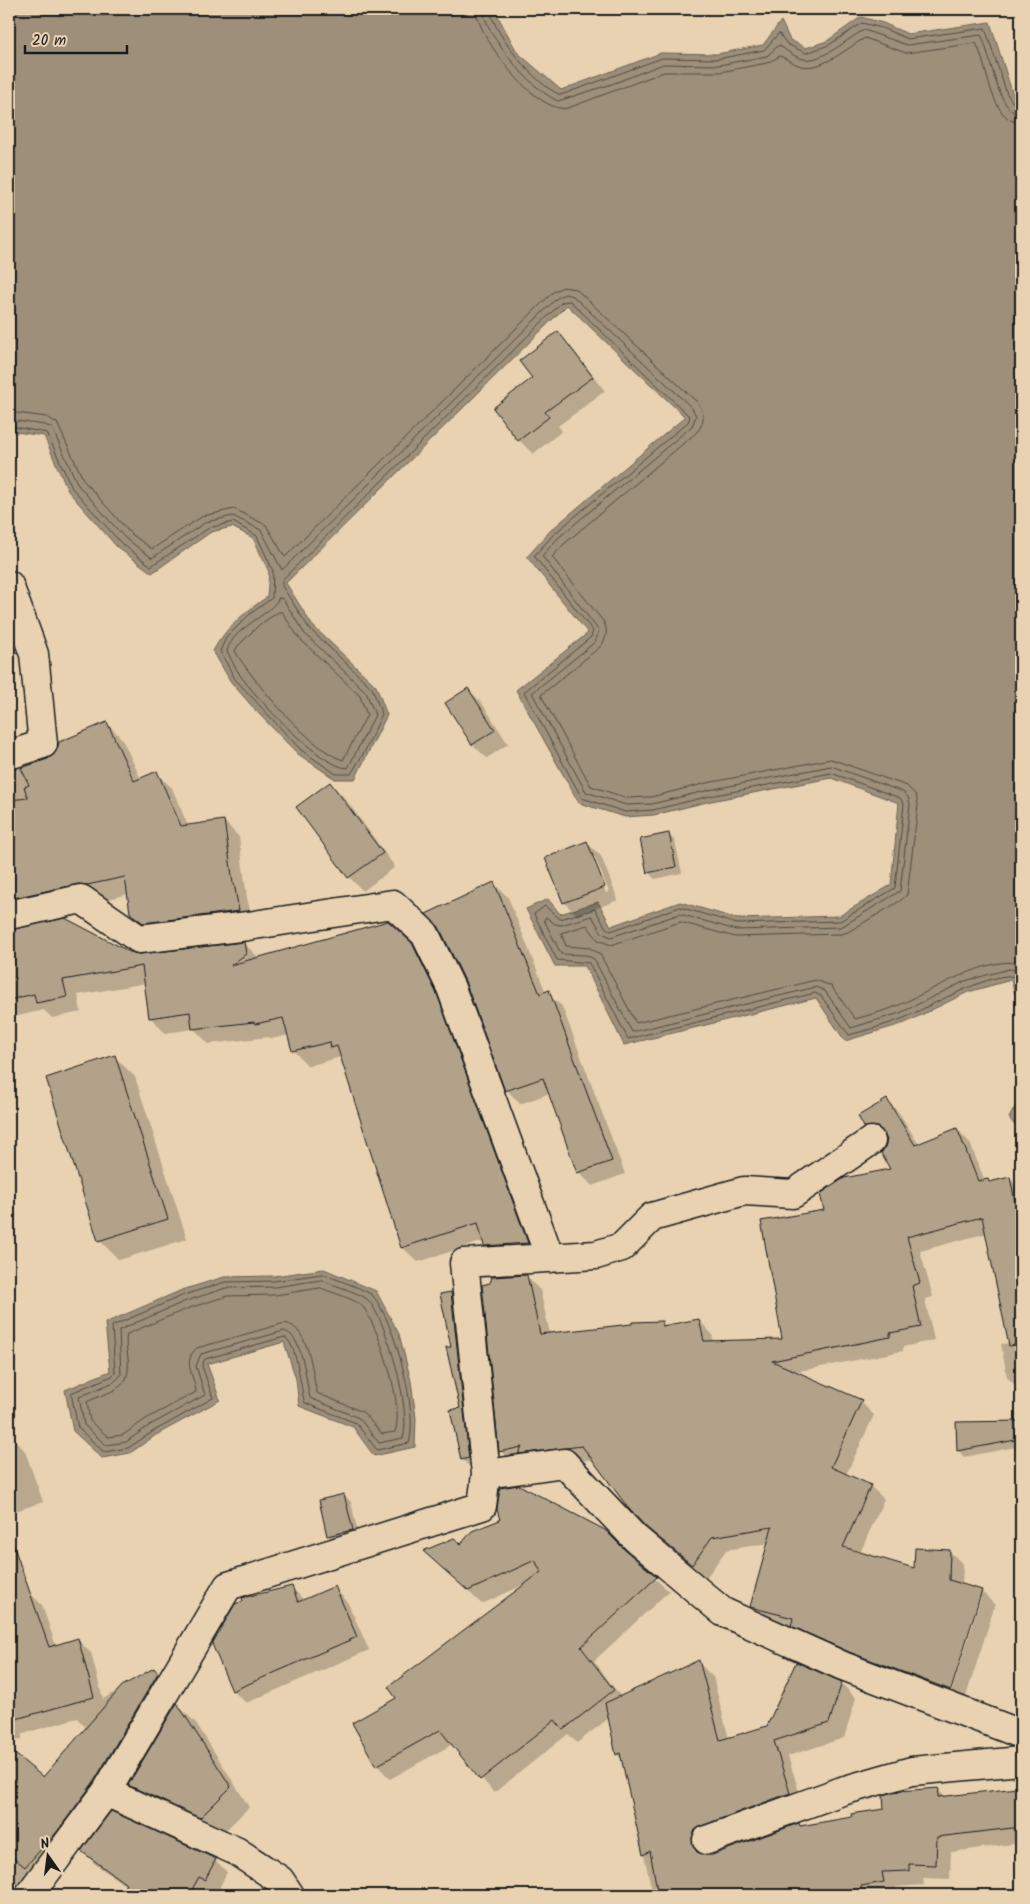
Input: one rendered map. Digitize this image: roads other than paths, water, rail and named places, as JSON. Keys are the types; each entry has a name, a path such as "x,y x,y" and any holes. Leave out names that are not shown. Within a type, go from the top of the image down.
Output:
{"street":[{"path":"9,585 34,654 43,744 9,755"},
{"path":"9,915 80,900 139,939 248,926 393,904 425,934 450,988 550,1258"},
{"path":"29,1895 106,1792 228,1586 482,1506 486,1474 464,1263 596,1255 622,1247 652,1217 744,1191 793,1194 871,1141"},
{"path":"486,1474 564,1463 635,1538 723,1612 843,1666 1021,1734"},
{"path":"707,1840 842,1791 912,1771 1021,1761"},
{"path":"106,1792 236,1851 280,1880 290,1895"}],"water":[{"path":"9,9 494,9 517,52 561,90 661,53 717,54 763,45 781,21 790,40 806,48 827,41 861,17 883,23 908,34 990,22 1012,92 1021,107 1021,1016 1011,980 968,992 905,1023 845,1041 816,998 624,1045 585,966 555,966 526,909 548,899 560,914 598,902 611,926 680,902 738,919 839,916 891,885 899,803 831,778 711,801 654,815 625,817 579,803 516,690 588,633 527,557 551,530 685,417 567,305 286,583 312,625 376,686 387,715 355,779 335,779 298,754 231,682 213,651 218,642 237,621 267,597 269,572 253,538 232,527 211,532 152,573 117,547 68,491 44,436 9,431"},
{"path":"1021,1096 1021,1133 1009,1118"},
{"path":"324,1269 376,1291 399,1334 411,1381 416,1418 415,1447 374,1456 353,1427 299,1406 296,1379 284,1342 207,1364 220,1400 156,1435 130,1453 102,1458 73,1431 65,1390 110,1371 105,1323 182,1290 224,1277 274,1276"}]}
